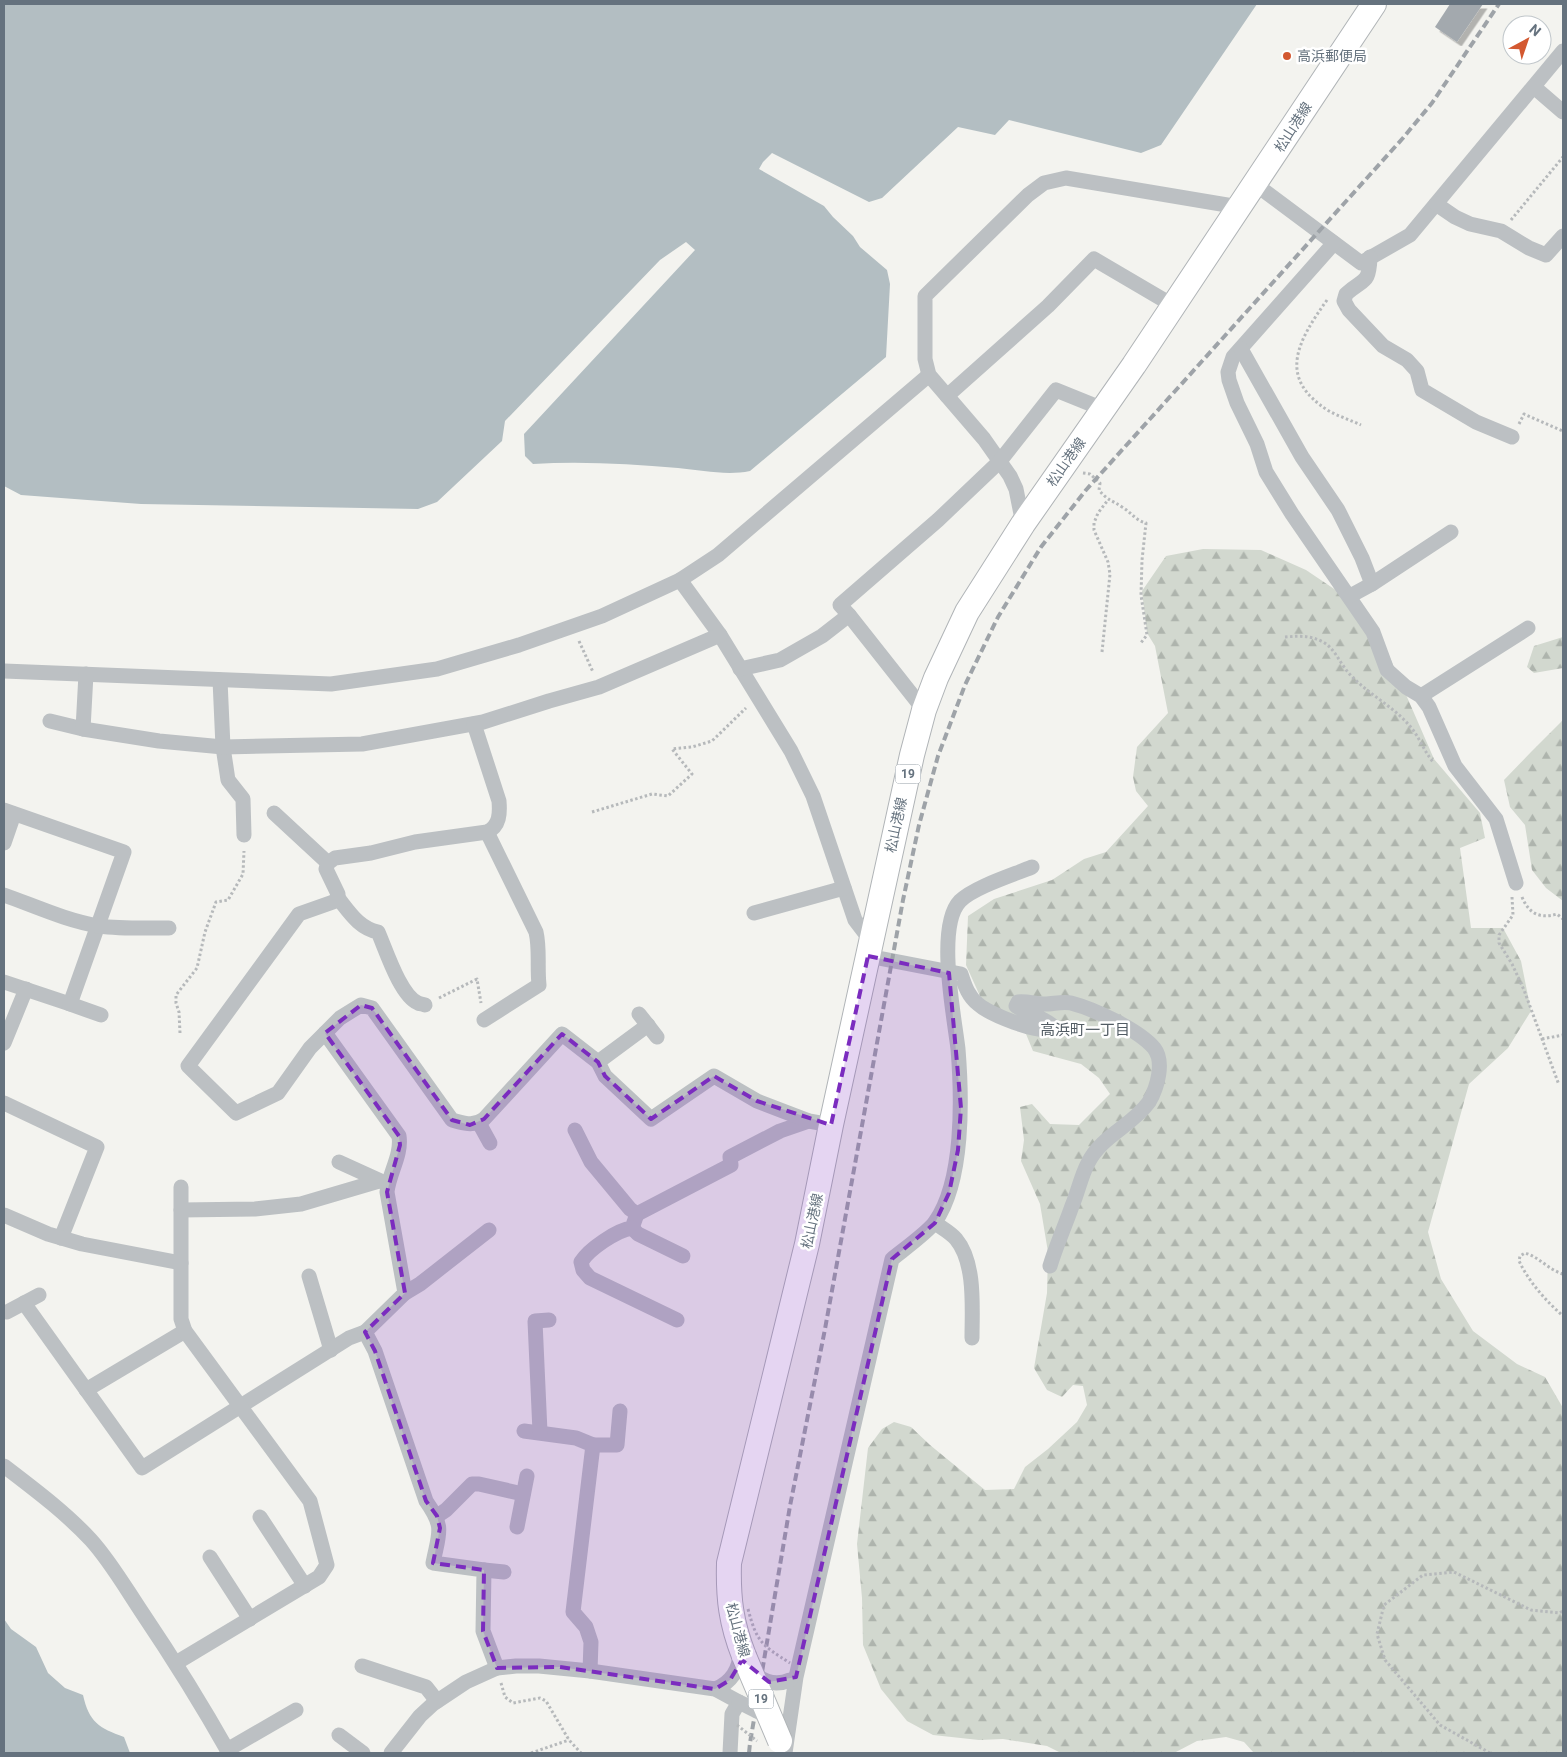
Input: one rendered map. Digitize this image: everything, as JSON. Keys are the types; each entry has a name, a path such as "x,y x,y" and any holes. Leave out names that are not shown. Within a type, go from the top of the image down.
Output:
{"main road":[{"name":"松山港線","path":"778,1748 769,1717 742,1653 732,1623 728,1593 729,1563 807,1244 820,1123 869,949 912,755 924,710 936,678 967,612 1023,524 1174,306 1374,4"}],"street":[{"path":"1255,184 1360,263 1410,235 1563,51"},
{"path":"1534,87 1563,112"},
{"path":"1023,524 1016,489 1010,476 984,439 929,375 924,359 925,296 1028,195 1044,183 1066,178 1239,207"},
{"path":"1436,204 1455,217 1470,224 1501,231 1546,255 1563,236"},
{"path":"1334,243 1233,357 1228,372 1229,380 1237,403 1257,444 1266,472 1292,514 1373,632 1387,670 1406,687 1421,696 1429,706 1455,766 1496,819 1516,883"},
{"path":"1370,257 1370,274 1364,281 1346,294 1344,301 1349,310 1383,346 1408,360 1417,371 1422,390 1476,422 1512,437"},
{"path":"947,396 1048,306 1094,259 1174,306"},
{"path":"1241,349 1302,457 1338,510 1362,558 1372,584"},
{"path":"4,670 331,684 437,669 519,645 602,616 680,580 718,555 929,375"},
{"path":"924,710 840,605 938,520 1000,461 1056,390 1103,409"},
{"path":"1350,596 1372,584 1451,532"},
{"path":"680,580 720,636 791,751 813,796 855,920 869,949 949,973 960,974 967,992 976,1003 987,1010 1025,1025 1049,1030 1053,1028 1048,1021 1027,1013 1016,1006 1018,1002 1043,1004 1070,1003 1122,1024 1155,1049 1159,1062 1159,1072 1154,1090 1148,1102 1133,1119 1104,1142 1088,1162 1050,1266"},
{"path":"740,669 780,660 822,636 849,615"},
{"path":"1421,696 1528,628"},
{"path":"50,721 83,729 159,741 223,747 362,744 474,724 599,687 720,636"},
{"path":"83,729 86,674"},
{"path":"220,680 223,747 228,780 243,799 244,835"},
{"path":"425,1005 418,1003 409,996 400,983 378,932 367,930 338,898 338,894 326,869 328,863 335,858 371,853 415,842 492,830 498,820 499,800 474,724"},
{"path":"4,843 9,812 124,852 70,1004"},
{"path":"274,813 328,863"},
{"path":"484,1020 539,985 536,932 488,832"},
{"path":"778,1748 793,1674 892,1259 935,1223 949,1193 959,1142 960,1108 958,1051 949,973 950,929 953,911 960,901 970,893 1032,867"},
{"path":"754,913 844,888"},
{"path":"4,895 84,923 98,926 169,928"},
{"path":"338,898 333,902 299,914 188,1066 236,1113 278,1093 310,1048 340,1018 361,1005 372,1008 452,1120 470,1124 479,1123 562,1034 598,1062 605,1076 651,1119 714,1076 757,1101 820,1123"},
{"path":"4,982 101,1015"},
{"path":"4,1043 26,989"},
{"path":"598,1062 648,1025"},
{"path":"325,1033 399,1136 400,1145 384,1183 405,1293"},
{"path":"4,1103 97,1147 61,1238"},
{"path":"479,1123 490,1143"},
{"path":"677,1320 590,1278 583,1270 581,1262 585,1255 635,1221 731,1165 730,1157 780,1131 820,1123"},
{"path":"575,1130 591,1162 630,1209 638,1234 683,1256"},
{"path":"339,1162 384,1183"},
{"path":"181,1210 255,1209 301,1204 384,1183"},
{"path":"176,1663 319,1577 327,1565 310,1501 186,1331 181,1319 181,1187"},
{"path":"4,1215 48,1234 82,1244 181,1263"},
{"path":"935,1223 956,1239 966,1255 972,1291 972,1338"},
{"path":"24,1303 142,1468 242,1407 349,1338 365,1332 405,1293 420,1284 489,1230"},
{"path":"309,1276 331,1350"},
{"path":"7,1312 39,1296"},
{"path":"540,1432 535,1321 548,1320"},
{"path":"86,1390 186,1331"},
{"path":"365,1332 375,1351 426,1501 437,1516 440,1528 433,1562 504,1572"},
{"path":"524,1431 576,1438 593,1445 616,1445 620,1411"},
{"path":"590,1671 591,1642 586,1627 573,1612 593,1445"},
{"path":"4,1466 55,1506 92,1542 112,1566 176,1663 228,1752 296,1710"},
{"path":"517,1527 527,1476"},
{"path":"437,1516 446,1510 472,1484 480,1484 523,1494"},
{"path":"260,1518 305,1586"},
{"path":"210,1557 250,1619"},
{"path":"484,1570 483,1631 497,1668"},
{"path":"742,1653 754,1674 764,1680 775,1683 793,1674"},
{"path":"715,1689 726,1684 737,1669 742,1653"},
{"path":"362,1666 426,1687 438,1701"},
{"path":"391,1753 420,1716 438,1701 466,1682 497,1668 516,1666 539,1666 590,1671 715,1689 769,1717"},
{"path":"730,1753 732,1714 739,1702"},
{"path":"339,1735 363,1753"}],"path":[{"path":"1501,231 1563,158"},
{"path":"1346,294 1336,292 1329,297 1319,312 1300,347 1296,359 1296,371 1299,382 1316,401 1330,411 1361,425"},
{"path":"1512,437 1524,414 1563,431"},
{"path":"1062,469 1076,476 1084,473 1090,474 1100,483 1099,490 1108,500 1122,507 1140,522 1146,523 1141,595 1147,635 1140,644"},
{"path":"1102,652 1110,574 1108,562 1094,530 1094,523 1098,513 1108,500"},
{"path":"573,626 599,687"},
{"path":"1285,637 1304,636 1323,642 1330,647 1354,679 1397,712 1414,731 1437,766 1448,768 1455,766"},
{"path":"592,812 652,794 668,796 692,774 672,749 692,747 712,741 757,697"},
{"path":"180,1033 176,995 197,968 205,932 216,902 228,900 243,874 244,835"},
{"path":"1516,883 1524,903 1534,914 1546,917 1557,914 1563,919"},
{"path":"1516,883 1512,895 1513,915 1499,935 1499,943 1512,964 1524,990 1559,1085"},
{"path":"425,1005 477,979 484,1020"},
{"path":"1542,1039 1563,1035"},
{"path":"1563,1274 1530,1254 1525,1253 1520,1256 1519,1261 1522,1269 1549,1303 1563,1316"},
{"path":"1490,1753 1440,1725 1385,1660 1378,1634 1384,1605 1424,1576 1454,1572 1531,1610 1563,1611"},
{"path":"748,1609 754,1630 760,1641 793,1674"},
{"path":"497,1668 505,1697 514,1703 540,1698 546,1701 569,1740 581,1753"},
{"path":"737,1725 778,1748"},
{"path":"531,1753 569,1740"}],"highlighted area":[{"path":"868,956 949,973 961,1108 958,1150 949,1193 935,1223 892,1259 796,1677 769,1682 742,1660 730,1680 715,1689 560,1667 497,1668 483,1631 484,1570 433,1563 440,1528 437,1516 426,1501 375,1351 365,1332 405,1293 387,1192 400,1145 399,1136 325,1033 361,1005 372,1008 452,1120 470,1125 484,1119 562,1034 598,1062 605,1076 651,1119 714,1076 757,1101 831,1125"}],"green space":[{"path":"1203,549 1261,550 1306,570 1358,605 1387,651 1434,759 1480,813 1485,838 1460,848 1471,928 1503,928 1521,961 1531,1011 1508,1048 1469,1084 1428,1232 1441,1279 1473,1331 1517,1364 1545,1377 1563,1408 1563,1753 1254,1753 1244,1742 1226,1737 1197,1741 1174,1753 1061,1753 1047,1746 1003,1739 979,1740 933,1735 907,1721 881,1689 863,1645 862,1598 857,1544 868,1448 882,1429 894,1422 911,1427 985,1490 1014,1489 1025,1467 1077,1422 1087,1405 1083,1386 1073,1385 1062,1397 1047,1390 1034,1368 1047,1293 1048,1252 1040,1204 1021,1161 1024,1140 1020,1107 1032,1104 1050,1124 1079,1125 1110,1094 1099,1078 1081,1064 1033,1051 1026,1034 984,1005 966,965 968,916 994,899 1052,880 1084,859 1106,852 1148,806 1136,791 1133,777 1137,747 1168,713 1155,646 1147,633 1142,591 1166,556"},
{"path":"1563,637 1563,668 1534,673 1527,667 1534,646"},
{"path":"1563,720 1563,901 1546,888 1532,870 1525,825 1510,807 1504,780"}],"shaded area":[{"path":"4,4 1257,4 1161,145 1141,153 1009,120 995,135 958,127 882,198 869,202 772,153 759,169 824,206 853,236 860,247 887,270 890,284 886,357 750,471 723,473 606,463 533,464 525,456 524,434 695,250 686,242 660,260 505,421 502,441 437,502 418,509 141,504 21,495 4,486"},
{"path":"4,1619 11,1629 36,1647 48,1673 65,1688 83,1695 88,1712 96,1723 124,1737 130,1753 4,1753"}],"building":[{"path":"1450,4 1483,4 1457,42 1435,27"}],"railway":[{"path":"749,1753 790,1506 825,1329 903,900 919,825 938,756 965,685 998,617 1041,547 1086,490 1403,138 1432,103 1499,4"}],"place":[{"name":"高浜郵便局","path":"1287,56"}],"district":[{"name":"高浜町一丁目","path":"1085,1030"}]}
